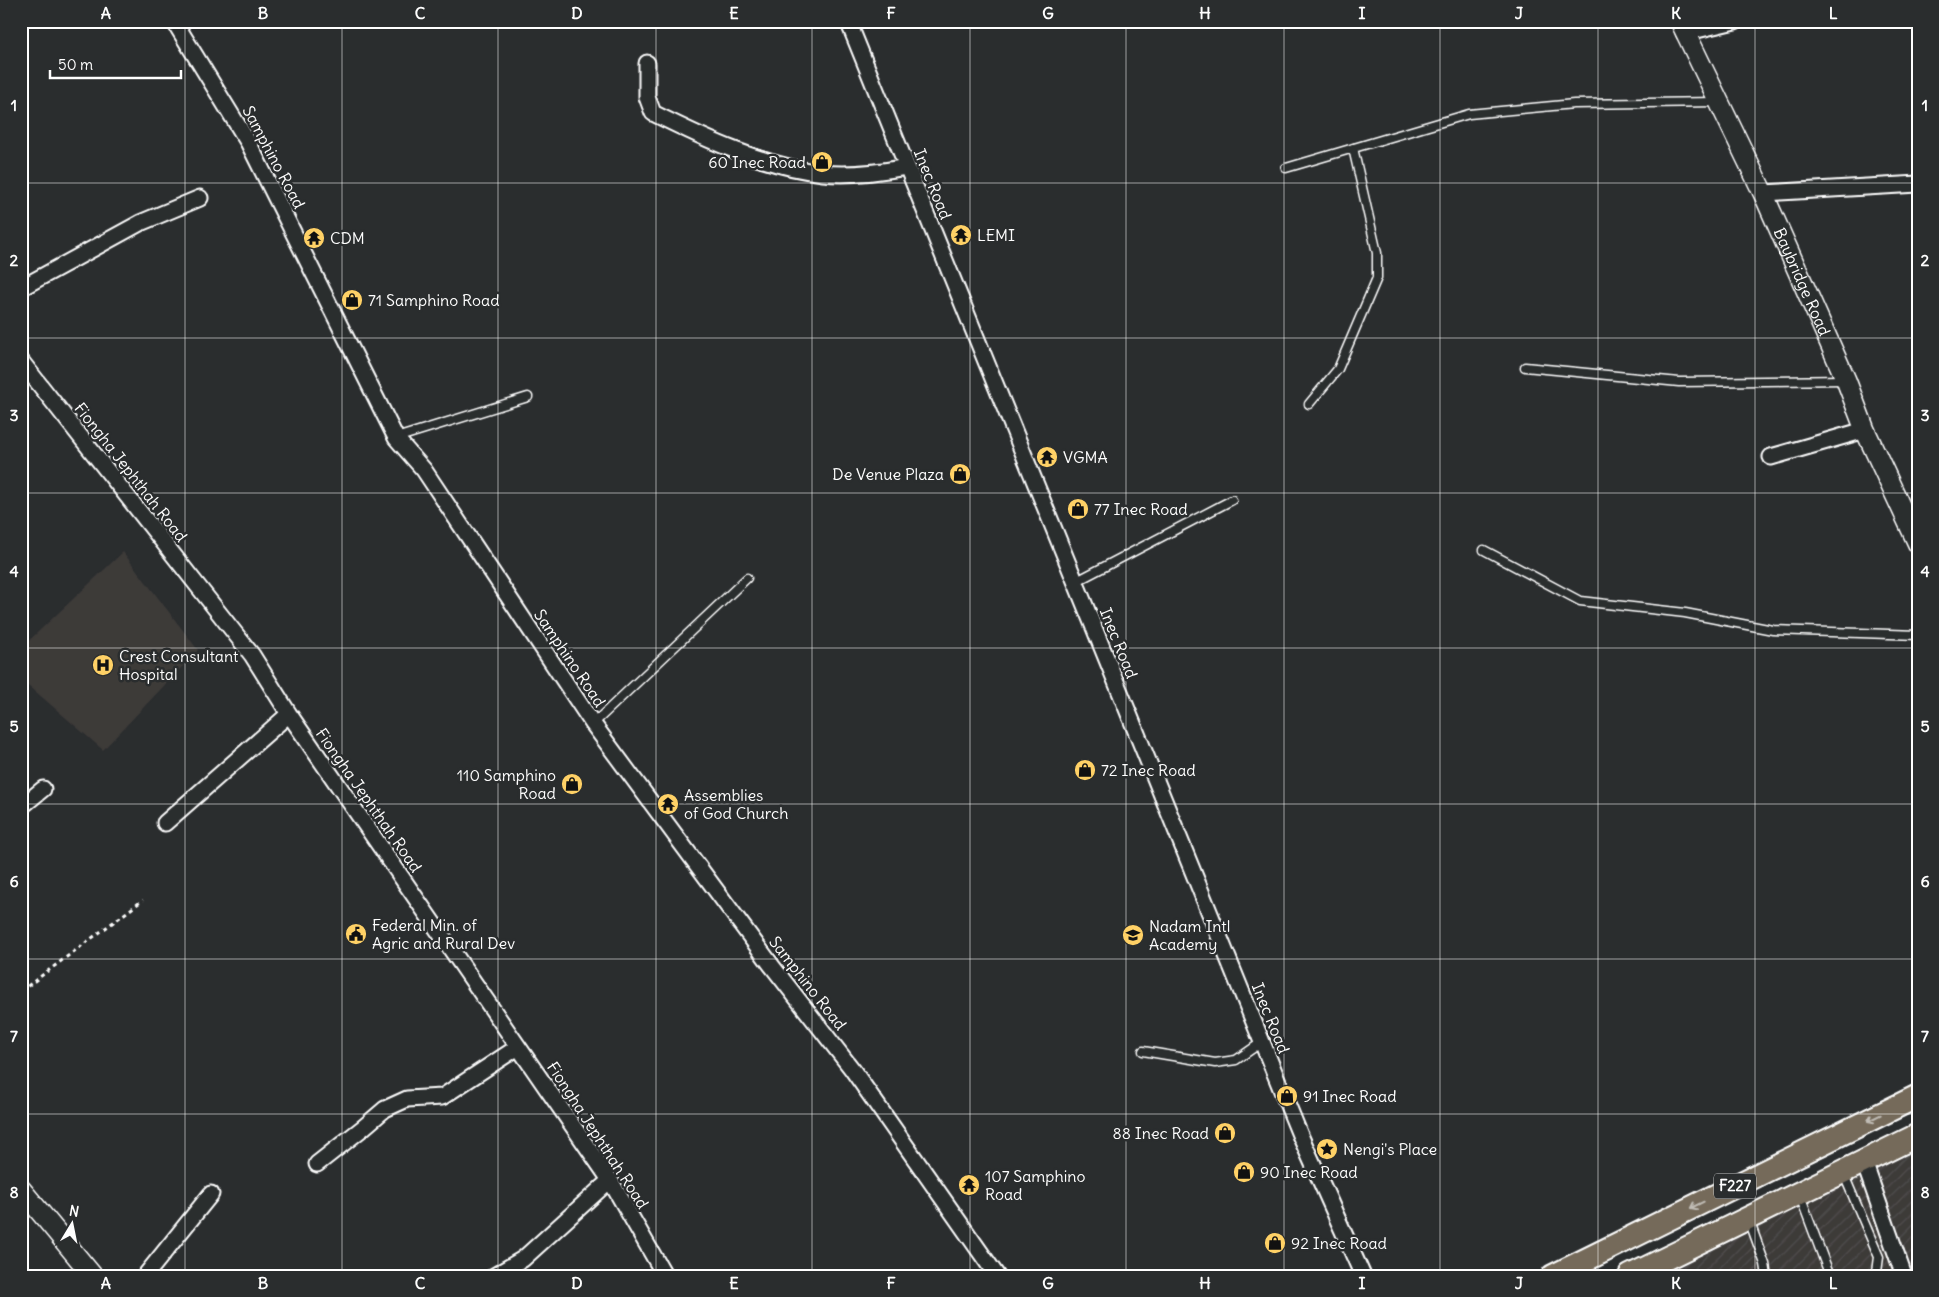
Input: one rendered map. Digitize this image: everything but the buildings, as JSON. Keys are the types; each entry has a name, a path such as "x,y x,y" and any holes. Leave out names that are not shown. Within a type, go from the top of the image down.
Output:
{"main road":[{"name":"F227","path":"1553,1276 1918,1096"},
{"name":"F227","path":"1630,1276 1918,1135"}],"street":[{"name":"Samphino Road","path":"174,21 248,142 396,438 424,470 593,724 772,966 852,1069 997,1276"},
{"name":"Inec Road","path":"848,21 1074,582 1300,1135 1364,1276"},
{"path":"1682,27 1735,21"},
{"name":"Baybridge Road","path":"1682,27 1763,193 1846,380 1865,430 1918,544"},
{"path":"647,63 647,97 653,113 693,133 769,163 824,173 877,172 907,167"},
{"path":"1763,193 1918,184"},
{"path":"21,288 140,224 200,198"},
{"name":"Fiongha Jephthah Road","path":"21,361 252,654 289,714 610,1180 666,1276"},
{"path":"1771,457 1865,430"},
{"path":"165,823 289,714"},
{"path":"21,807 44,789"},
{"path":"317,1164 385,1109 407,1099 442,1097 518,1047"},
{"path":"1864,1162 1904,1276"},
{"path":"494,1276 524,1259 610,1180"},
{"path":"21,1189 93,1276"},
{"path":"145,1276 211,1194"}],"lane":[{"path":"1286,168 1469,114 1574,104 1718,102"},
{"path":"1309,404 1338,369 1377,278 1377,253 1353,148"},
{"path":"1525,366 1678,382 1846,380"},
{"path":"396,438 528,397"},
{"path":"1074,582 1115,563 1232,500"},
{"path":"1484,550 1580,601 1685,613 1773,630 1918,635"},
{"path":"593,724 748,578"},
{"path":"1143,1051 1215,1063 1236,1060 1262,1042"},
{"path":"1843,1173 1880,1257 1877,1272 1873,1276"},
{"path":"1799,1194 1830,1276"},
{"path":"1748,1218 1766,1264 1767,1276"}],"path":[{"path":"21,991 143,900"}],"shaded area":[{"name":"Crest Consultant Hospital","path":"123,552 198,650 103,750 21,679 21,648"},
{"path":"1918,1147 1918,1276 1656,1276"}],"place":[{"name":"60 Inec Road","path":"822,162"},
{"name":"LEMI","path":"961,235"},
{"name":"CDM","path":"314,238"},
{"name":"71 Samphino Road","path":"352,300"},
{"name":"VGMA","path":"1047,457"},
{"name":"De Venue Plaza","path":"960,474"},
{"name":"77 Inec Road","path":"1078,509"},
{"name":"Crest Consultant Hospital","path":"103,665"},
{"name":"72 Inec Road","path":"1085,770"},
{"name":"110 Samphino Road","path":"572,784"},
{"name":"Assemblies of God Church","path":"668,804"},
{"name":"Federal Min. of Agric and Rural Dev","path":"356,934"},
{"name":"Nadam Intl Academy","path":"1133,935"},
{"name":"91 Inec Road","path":"1287,1096"},
{"name":"88 Inec Road","path":"1225,1133"},
{"name":"Nengi's Place","path":"1327,1149"},
{"name":"90 Inec Road","path":"1244,1172"},
{"name":"107 Samphino Road","path":"969,1185"},
{"name":"92 Inec Road","path":"1275,1243"}]}
